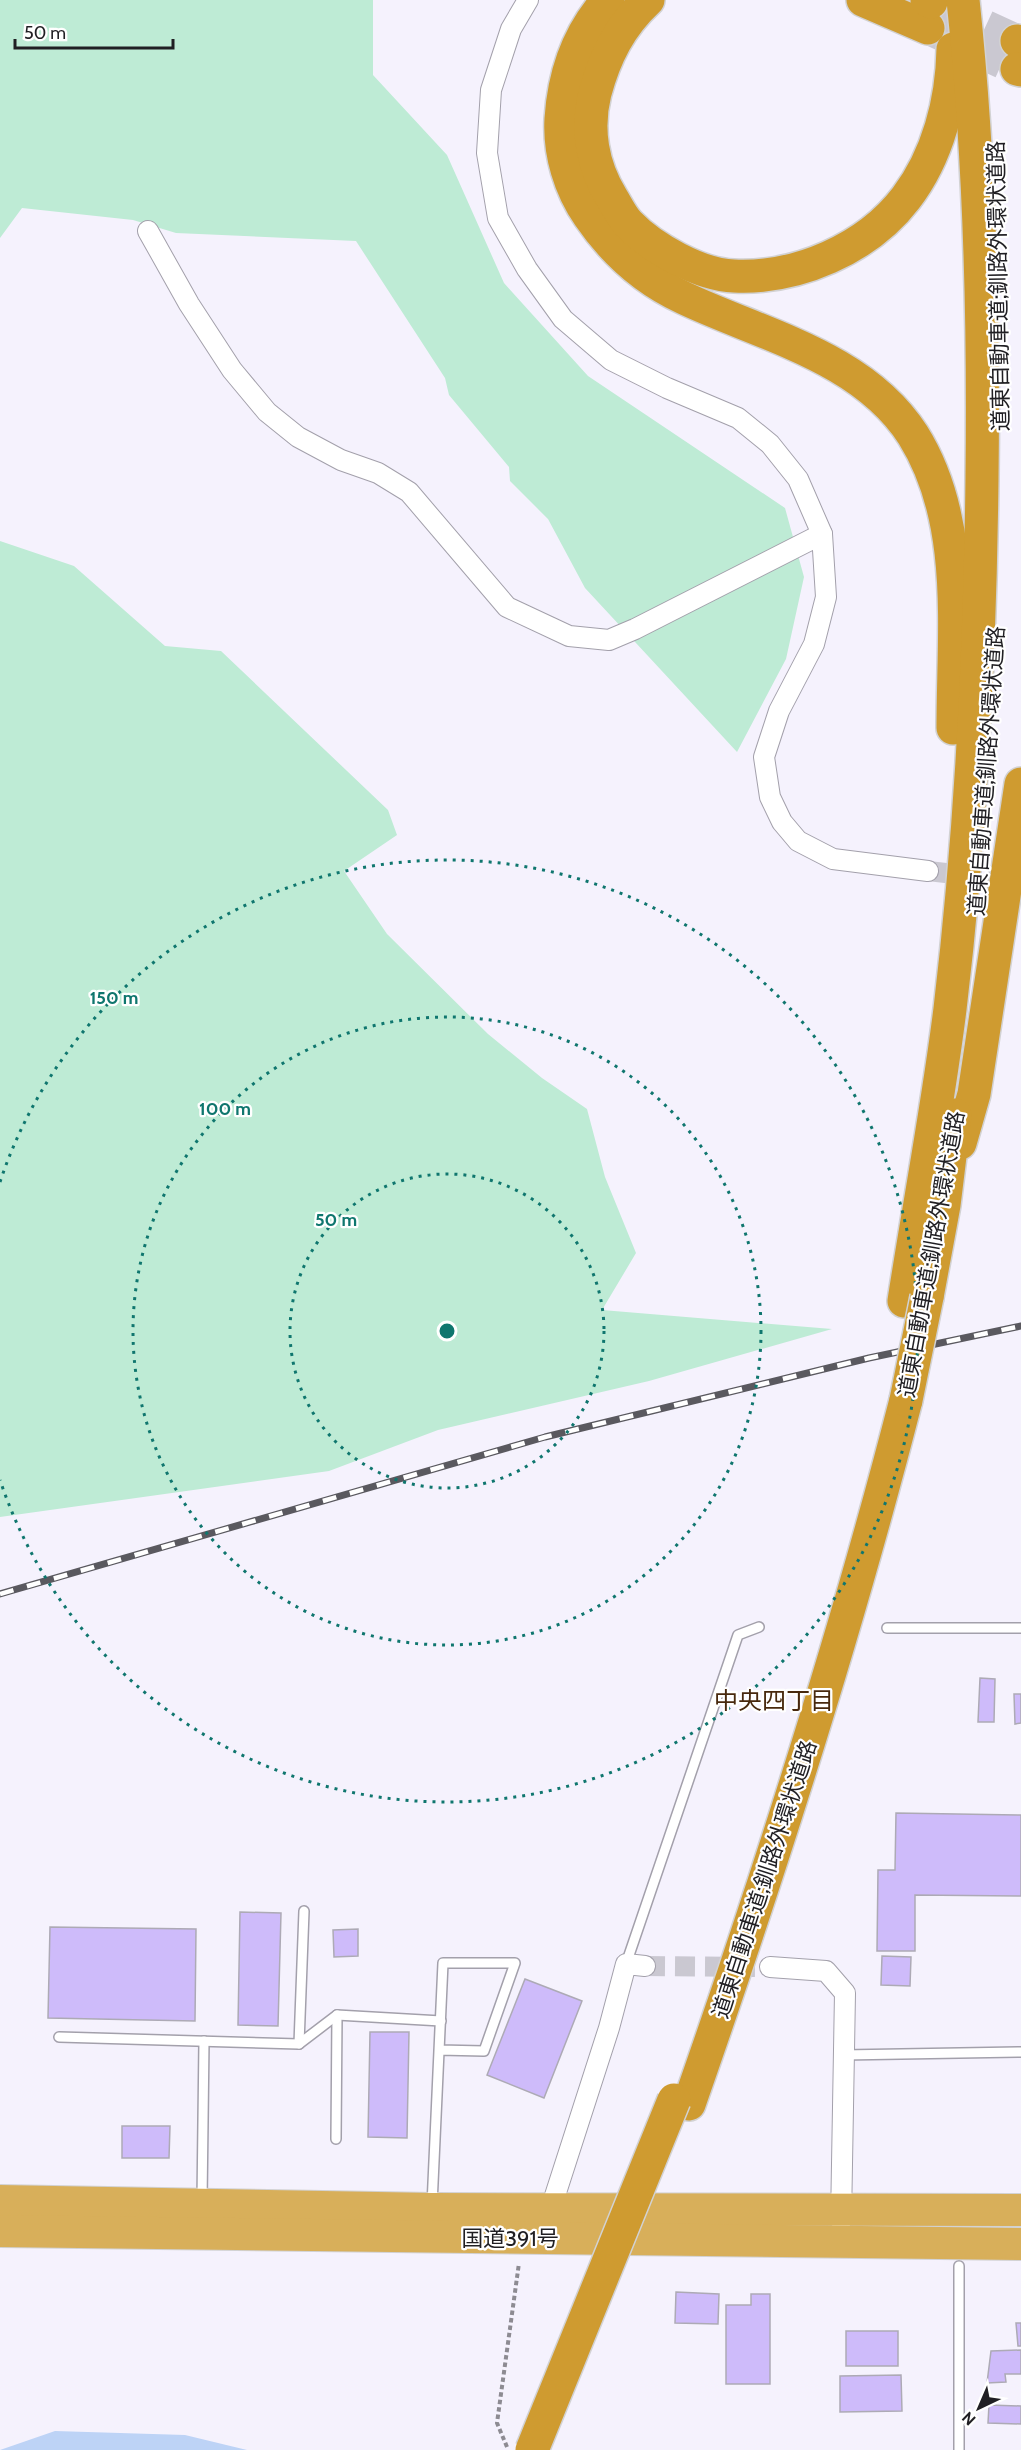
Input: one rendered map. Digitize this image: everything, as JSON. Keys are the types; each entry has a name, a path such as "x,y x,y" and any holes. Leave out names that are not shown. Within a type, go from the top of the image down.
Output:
{"highway":[{"path":"608,0 585,28 572,58 563,94 560,129 566,168 586,212 605,240 637,269 682,297 841,367 882,398 912,434 931,469 951,543 954,592 950,1012"},
{"path":"648,0 621,30 611,45 600,73 590,111 591,148 606,188 628,224 658,248 696,267 732,276 805,267 843,252 905,199 924,168 941,126 952,83 976,29 863,0"},
{"name":"道東自動車道;釧路外環状道路","path":"549,2450 681,2102 748,1934 874,1525 894,1402 915,1299 950,1012 967,832 981,541 983,380 976,29 984,0"},
{"name":"道東自動車道;釧路外環状道路","path":"915,1299 944,1205 968,1012 982,861 999,543 1004,382 1001,238 976,29"},
{"path":"944,1205 974,1094 1021,784"},
{"name":"道東自動車道;釧路外環状道路","path":"532,2450 681,2102"},
{"name":"国道391号","path":"0,2201 202,2204 432,2223 551,2208 840,2226 1021,2244"},
{"name":"国道391号","path":"0,2231 432,2223 840,2226 1021,2210"}],"street":[{"path":"528,0 511,29 491,90 487,153 498,218 527,269 563,319 611,360 667,388 738,418 770,444 798,479 822,534 826,597 814,644 779,711 764,757 770,797 782,822 798,841 833,859 928,871"},
{"path":"148,231 189,304 232,370 267,411 298,437 341,460 378,473 408,492 507,607 569,636 609,640 636,630 822,534"},
{"path":"551,2208 609,2028 626,1965 645,1966"},
{"path":"770,1967 826,1971 845,1993 840,2226"}],"lane":[{"path":"626,1965 738,1635 759,1627"},
{"path":"887,1628 1021,1628"},
{"path":"299,2044 304,1911"},
{"path":"432,2223 439,2050 441,2021 443,1963 514,1963 484,2050 439,2050"},
{"path":"336,2139 337,2014"},
{"path":"59,2037 299,2044 337,2014 441,2021"},
{"path":"202,2204 204,2042"},
{"path":"843,2055 1021,2052"},
{"path":"959,2266 959,2450"}],"path":[{"path":"509,2450 497,2423 519,2263"}],"green space":[{"path":"0,0 373,0 373,75 447,155 504,283 588,376 785,508 804,577 786,659 737,752 585,588 548,519 510,481 509,467 449,395 445,378 356,241 176,233 133,220 22,208 0,238"},
{"path":"0,541 74,566 165,646 221,651 388,810 397,835 344,871 387,934 488,1034 542,1078 587,1109 605,1177 636,1253 602,1310 832,1329 649,1381 438,1430 329,1471 0,1517"}],"water":[{"path":"55,2431 185,2435 247,2450 0,2450"}],"building":[{"path":"980,1678 995,1679 994,1722 978,1722"},
{"path":"1014,1694 1021,1694 1021,1723 1015,1724"},
{"path":"896,1813 1021,1815 1021,1896 915,1895 915,1951 877,1951 878,1870 895,1870"},
{"path":"240,1912 281,1913 278,2026 238,2025"},
{"path":"50,1927 196,1929 195,2021 48,2018"},
{"path":"358,1929 358,1956 334,1957 333,1930"},
{"path":"882,1956 911,1957 910,1986 881,1985"},
{"path":"525,1979 582,2001 544,2098 487,2075"},
{"path":"370,2032 409,2032 407,2138 368,2137"},
{"path":"122,2126 170,2126 169,2158 122,2158"},
{"path":"676,2292 719,2294 718,2324 675,2323"},
{"path":"751,2294 770,2294 770,2384 726,2384 726,2305 751,2305"},
{"path":"1016,2323 1021,2323 1021,2346 1018,2346"},
{"path":"846,2331 898,2331 898,2366 846,2366"},
{"path":"1021,2350 1021,2374 1005,2374 1006,2382 987,2383 991,2351"},
{"path":"901,2375 902,2411 840,2412 840,2376"},
{"path":"989,2405 1021,2406 1021,2424 988,2423"}],"tunnel":[{"path":"941,6 1017,41"},
{"path":"928,28 1017,69"},
{"path":"928,871 1015,881"},
{"path":"645,1966 770,1967"}],"railway":[{"path":"0,1594 545,1437 869,1358 1021,1326"}],"district":[{"name":"中央四丁目","path":"774,1701"}]}
